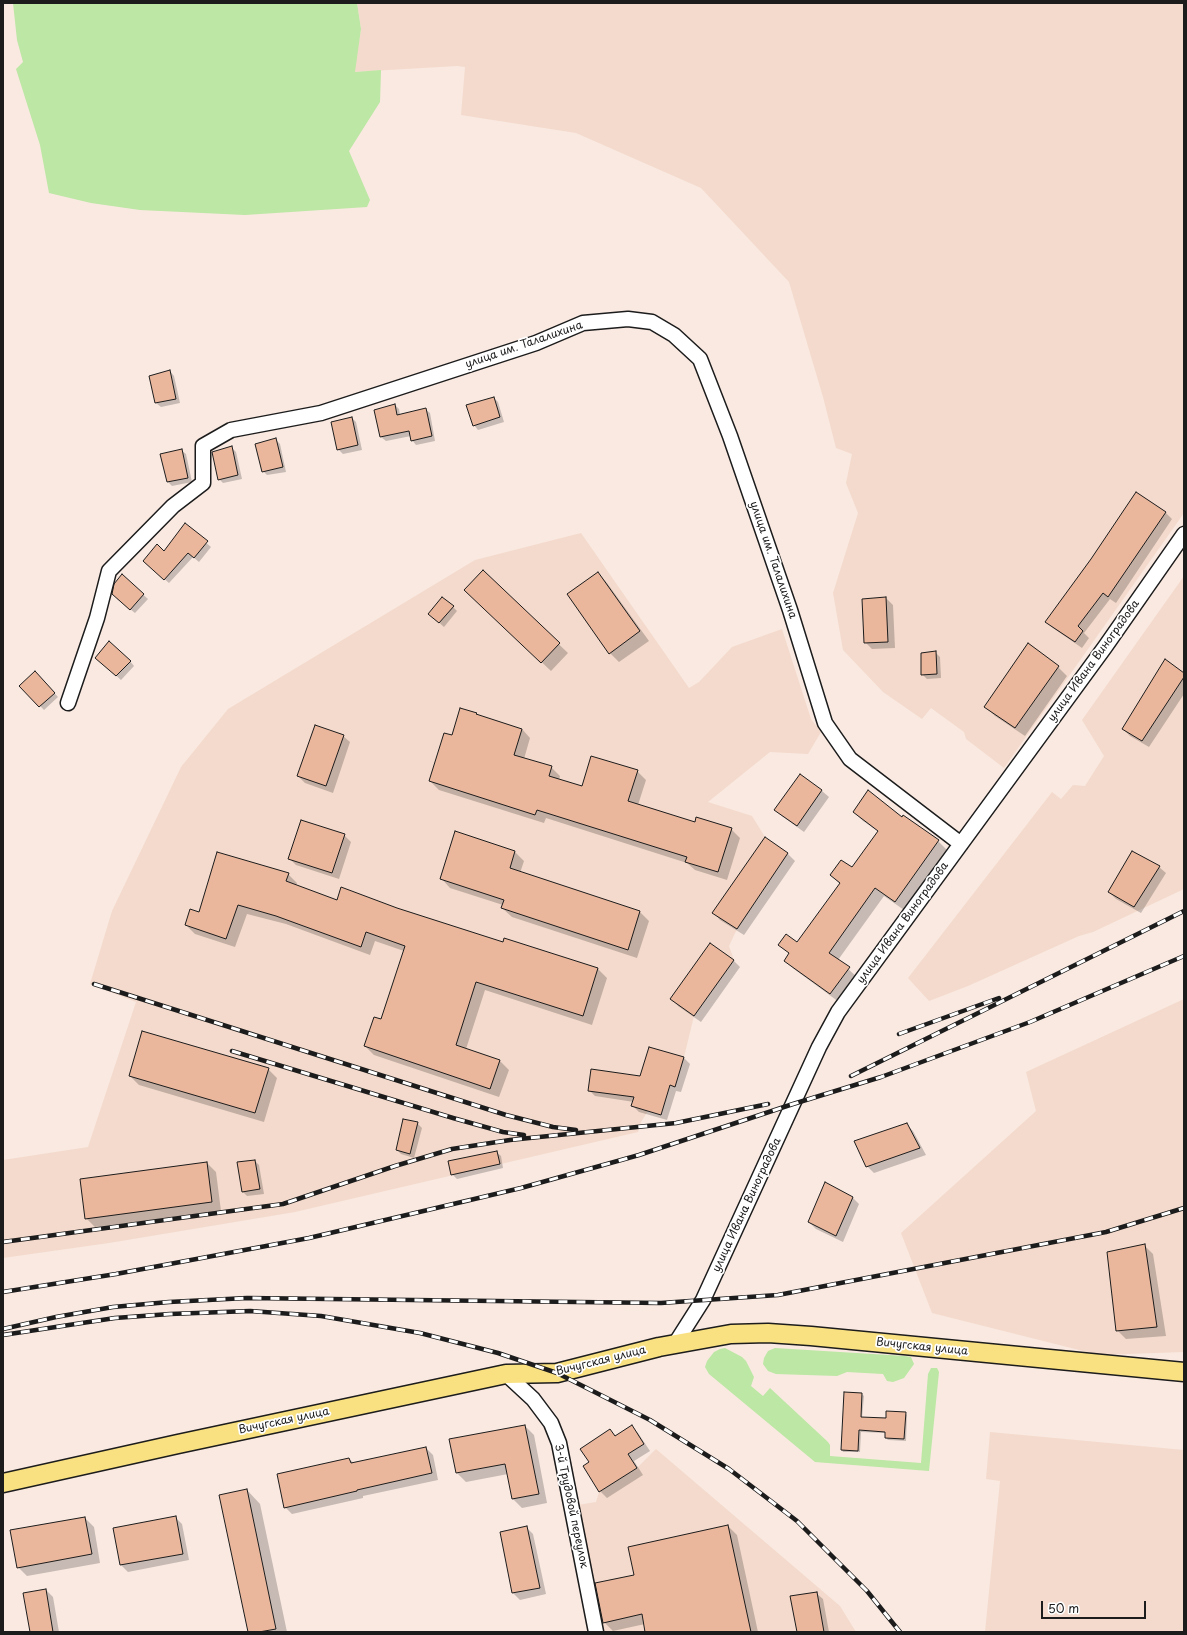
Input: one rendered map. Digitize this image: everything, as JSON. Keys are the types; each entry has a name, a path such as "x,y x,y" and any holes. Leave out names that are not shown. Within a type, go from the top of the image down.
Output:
{"main road":[{"name":"Вичугская улица","path":"3,1483 506,1374 557,1373 675,1344 731,1334 768,1333 811,1336 1184,1372"}],"street":[{"name":"улица им. Талалихина","path":"68,703 97,618 109,571 173,506 203,483 203,446 231,430 321,413 536,343 583,323 628,319 652,322 674,335 700,359 730,436 790,610 825,723 850,759 961,844"},
{"name":"улица Ивана Виноградова","path":"675,1344 703,1300 819,1047 838,1012 1105,647 1184,534"},
{"name":"3-й Трудовой переулок","path":"506,1374 533,1399 551,1424 559,1443 596,1632"}],"shaded area":[{"path":"357,3 1184,3 1184,513 1004,768 966,739 964,732 931,708 922,719 883,692 843,650 833,593 858,513 846,483 852,454 836,448 823,397 789,282 701,188 576,133 461,115 465,67 457,66 354,72 361,29"},
{"path":"581,533 689,688 699,682 732,647 782,629 811,719 821,732 808,754 770,752 708,802 752,816 765,837 788,853 737,929 729,946 734,960 694,1016 675,1087 670,1085 648,1111 641,1122 638,1132 295,1212 109,1243 3,1258 3,1160 88,1147 136,1002 90,984 112,911 181,767 228,709 475,560"},
{"path":"1184,576 1184,889 1093,932 1079,936 968,986 929,1001 908,978 1052,792 1061,799 1073,785 1085,786 1104,756 1082,720"},
{"path":"1184,999 1184,1352 1099,1355 932,1313 901,1233 1036,1111 1026,1072"},
{"path":"990,1432 1184,1450 1184,1632 985,1632 1000,1481 986,1479"},
{"path":"656,1449 840,1606 856,1632 604,1632 578,1505 596,1502 599,1492 637,1468"}],"green space":[{"path":"13,3 357,3 361,29 355,72 381,70 380,102 349,151 370,200 367,207 245,215 140,210 91,203 49,193 40,145 16,69 23,62 17,40"},
{"path":"725,1348 742,1357 746,1361 754,1377 751,1386 763,1396 770,1388 828,1442 830,1445 830,1456 921,1463 928,1374 931,1368 937,1368 939,1372 929,1471 815,1462 709,1374 705,1367 707,1361 714,1352"},
{"path":"775,1348 905,1356 911,1357 914,1364 904,1378 893,1382 887,1381 883,1374 847,1372 837,1376 776,1374 768,1371 763,1364 764,1358 768,1351"}],"building":[{"path":"170,370 176,399 155,403 149,376"},
{"path":"494,397 500,417 473,426 466,405"},
{"path":"395,404 397,415 426,408 432,436 411,441 409,431 380,437 374,410"},
{"path":"352,417 358,445 337,450 331,422"},
{"path":"276,438 283,467 262,472 255,444"},
{"path":"232,446 238,475 218,480 212,452"},
{"path":"182,449 188,478 167,482 160,454"},
{"path":"1136,492 1166,512 1108,597 1103,593 1078,626 1083,631 1075,642 1045,622 1091,559"},
{"path":"185,523 208,541 194,558 188,553 164,580 143,561 157,544 164,551"},
{"path":"483,570 560,643 541,663 464,590"},
{"path":"598,572 640,631 609,654 567,594"},
{"path":"122,574 144,594 130,610 112,594 114,584"},
{"path":"442,597 454,606 439,623 428,614"},
{"path":"886,597 888,642 864,643 862,599"},
{"path":"109,641 131,661 116,676 95,658"},
{"path":"1028,643 1059,666 1015,728 984,707"},
{"path":"936,651 937,674 921,675 921,653"},
{"path":"1165,659 1184,673 1184,677 1142,741 1122,729"},
{"path":"35,671 55,693 39,707 19,686"},
{"path":"460,708 522,729 514,755 552,766 549,776 582,786 591,756 638,770 628,801 695,822 696,817 732,828 718,872 685,862 687,857 537,810 535,815 429,781 444,733 452,735"},
{"path":"315,725 344,735 326,786 297,776"},
{"path":"800,774 822,790 797,826 774,810"},
{"path":"868,790 902,817 903,815 939,840 895,902 875,888 829,953 850,967 830,994 784,961 789,953 778,945 786,934 797,942 840,883 830,875 841,860 852,867 878,831 853,812"},
{"path":"301,820 345,834 332,873 288,859"},
{"path":"455,831 515,851 510,868 640,911 628,950 501,908 504,900 440,879"},
{"path":"765,837 788,853 737,929 712,913"},
{"path":"1132,851 1160,866 1134,907 1108,892"},
{"path":"217,852 289,873 286,881 337,900 341,887 397,908 503,942 504,938 598,968 583,1016 476,982 456,1045 500,1060 490,1089 364,1046 374,1017 381,1019 405,946 366,932 361,947 276,916 238,905 226,939 185,925 190,909 199,912"},
{"path":"710,943 734,960 694,1016 670,999"},
{"path":"142,1031 269,1068 255,1113 129,1076"},
{"path":"649,1047 684,1057 675,1087 670,1085 661,1115 631,1106 634,1097 588,1091 591,1069 640,1076"},
{"path":"403,1119 418,1122 410,1154 396,1150"},
{"path":"907,1123 920,1148 866,1167 854,1141"},
{"path":"497,1151 500,1164 451,1175 448,1161"},
{"path":"255,1160 260,1189 242,1192 237,1162"},
{"path":"207,1162 212,1202 85,1219 80,1179"},
{"path":"825,1182 853,1197 836,1236 808,1222"},
{"path":"1145,1244 1157,1327 1116,1331 1107,1252"},
{"path":"844,1392 862,1393 861,1417 886,1418 886,1411 906,1412 904,1439 885,1438 885,1432 859,1430 858,1451 841,1450"},
{"path":"525,1425 539,1494 512,1499 505,1464 456,1473 449,1439"},
{"path":"632,1425 644,1444 628,1454 637,1468 599,1492 583,1466 589,1462 580,1449 610,1429 615,1436"},
{"path":"426,1447 432,1473 284,1508 277,1474 349,1458 351,1463"},
{"path":"247,1489 276,1629 259,1632 248,1632 219,1495"},
{"path":"176,1516 183,1554 120,1565 113,1528"},
{"path":"85,1517 92,1554 17,1568 10,1530"},
{"path":"728,1525 751,1632 645,1632 642,1614 603,1623 595,1583 634,1575 628,1547"},
{"path":"527,1526 540,1588 512,1593 500,1532"},
{"path":"46,1589 53,1632 30,1632 23,1593"},
{"path":"817,1592 824,1632 797,1632 790,1596"}],"railway":[{"path":"851,1076 1184,911"},
{"path":"3,1292 116,1274 309,1238 521,1188 639,1155 793,1104 881,1077 1030,1022 1184,956"},
{"path":"94,984 506,1115 553,1127 576,1130"},
{"path":"899,1034 999,998"},
{"path":"232,1051 453,1118 503,1132 524,1135"},
{"path":"3,1242 283,1204 395,1166 452,1149 510,1140 676,1123 768,1104"},
{"path":"3,1329 56,1317 113,1307 169,1302 247,1298 661,1303 778,1295 1106,1232 1184,1208"},
{"path":"3,1335 115,1318 250,1311 321,1316 420,1333 498,1353 557,1373 650,1420 729,1469 797,1521 867,1591 900,1632"}]}
